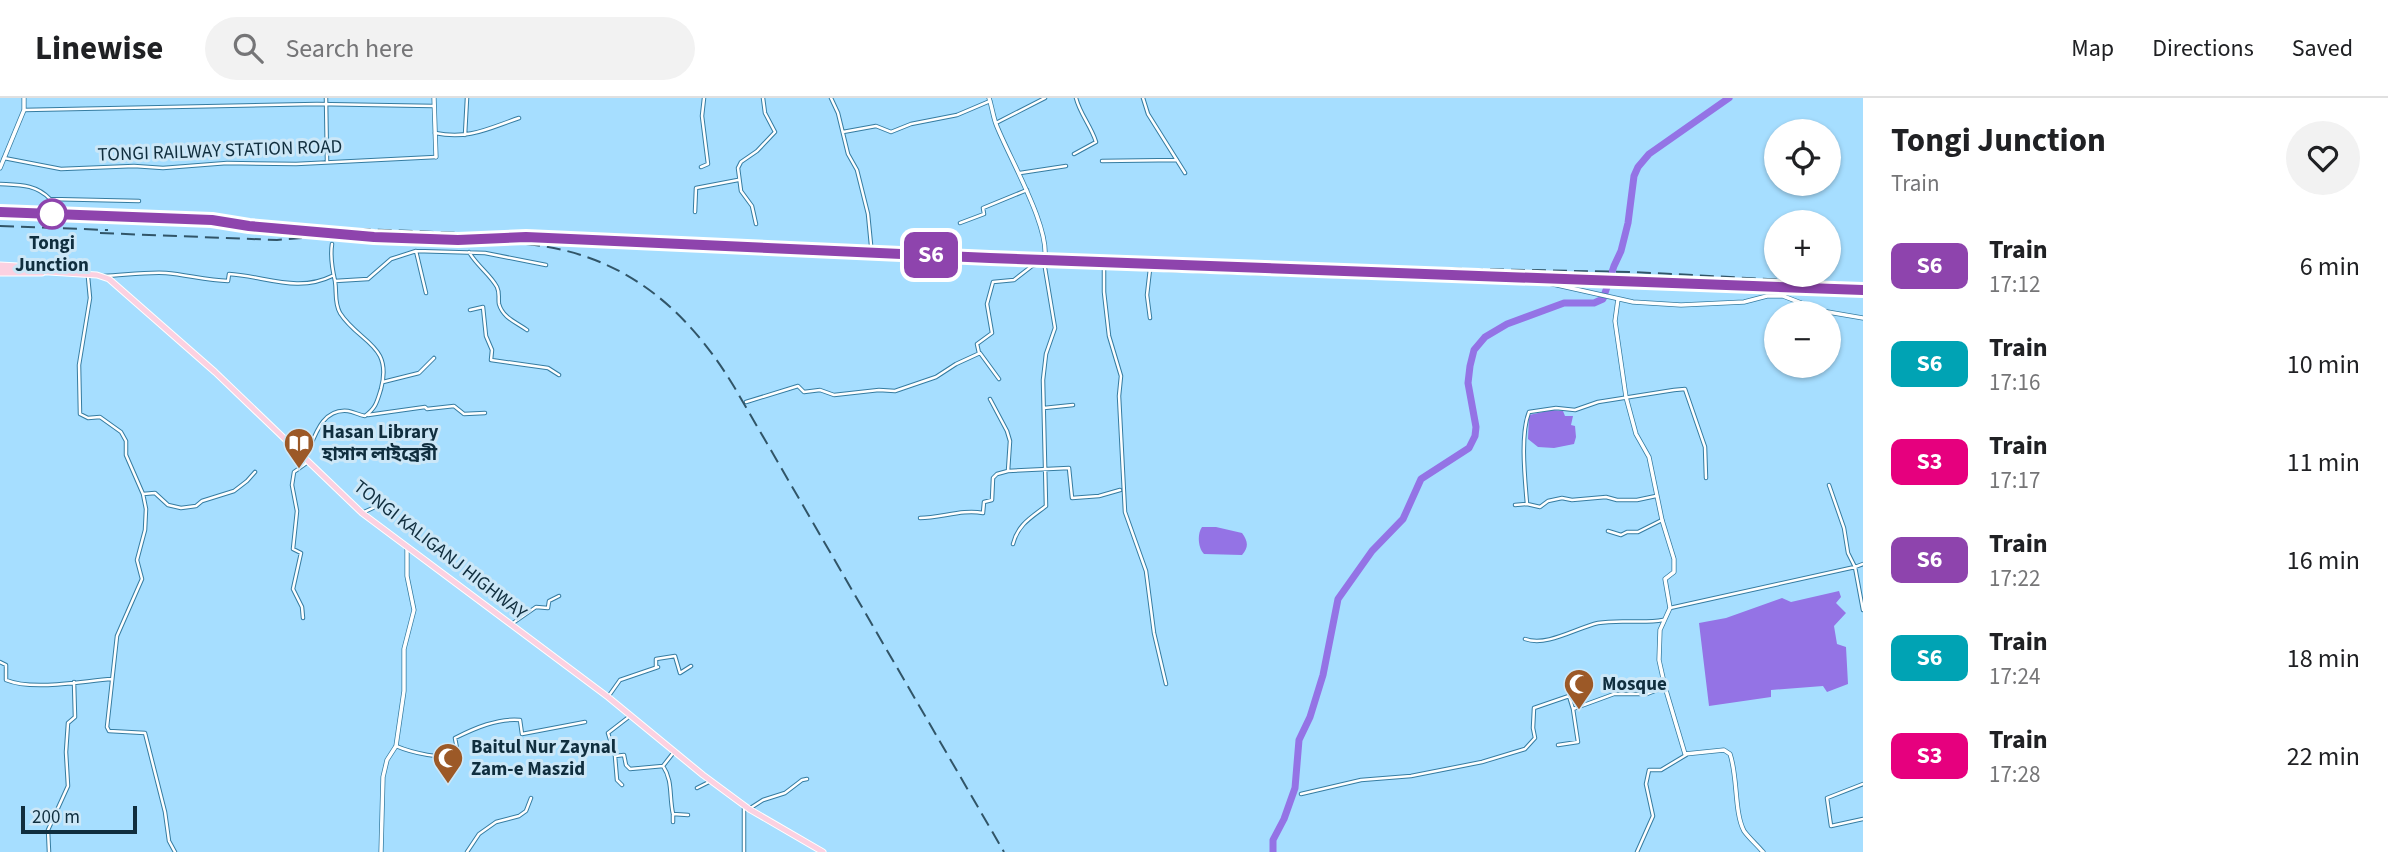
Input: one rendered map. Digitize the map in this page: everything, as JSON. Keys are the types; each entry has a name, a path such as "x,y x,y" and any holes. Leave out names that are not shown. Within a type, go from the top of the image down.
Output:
{"main road":[{"path":"0,269 102,276"},
{"path":"0,269 26,275 56,272"},
{"name":"TONGI KALIGANJ HIGHWAY","path":"102,276 109,279 215,372 362,513 608,697 711,781 747,807 823,852"}],"street":[{"path":"0,168 24,110 24,98"},
{"path":"244,98 244,106"},
{"path":"326,98 327,162"},
{"path":"434,98 436,157"},
{"path":"464,135 467,98"},
{"path":"701,167 708,164 702,116 704,98"},
{"path":"756,225 752,206 740,191 738,168 741,162 757,151 775,132 765,113 763,98"},
{"path":"831,98 844,132 848,155 857,170 865,199 872,245"},
{"path":"996,124 1045,98"},
{"path":"1074,154 1096,142 1076,98"},
{"path":"1143,98 1148,114 1185,173"},
{"path":"844,132 876,126 891,132 911,124 957,115 989,100 996,124 1027,190 1046,249 1044,262 1055,327 1046,354 1043,380 1045,509 1027,519 1018,530 1013,544"},
{"path":"24,110 326,104 434,106"},
{"path":"435,133 464,135 485,132 519,118"},
{"name":"TONGI RAILWAY STATION ROAD","path":"4,158 61,169 436,157"},
{"path":"1102,161 1177,160"},
{"path":"1020,173 1066,166"},
{"path":"695,212 696,188 738,180"},
{"path":"0,184 32,187 43,191 50,199 139,201"},
{"path":"960,223 984,214 983,208 1027,190"},
{"path":"331,244 336,304 354,330 366,338 379,353 383,367 379,401 365,416"},
{"path":"335,281 368,279 391,259 416,251 502,255 546,265"},
{"path":"416,251 426,293"},
{"path":"469,252 476,265 485,271 498,288 499,303 508,319 527,330"},
{"path":"979,353 977,344 992,333 987,304 993,282 1014,280 1031,266 1044,262 1150,269 1563,285 1617,299 1681,306 1744,302 1767,296 1783,296 1822,311 1863,318"},
{"path":"1104,266 1109,336 1121,376 1119,396 1125,512 1146,572 1154,633 1166,684"},
{"path":"1150,269 1147,295 1150,318"},
{"path":"102,276 166,273 202,280 228,281 229,274 291,285 309,284 332,276"},
{"path":"88,275 90,299 79,365 80,414 88,418 100,417 121,432 126,441 126,455 143,494 146,509 145,530 136,564 142,579 117,636 107,730 144,732 165,811 169,841 175,852"},
{"path":"1617,299 1615,321 1626,397 1636,434 1647,453 1675,567 1672,575 1665,579 1670,608 1660,630 1659,660 1686,755"},
{"path":"470,310 483,307 486,336 492,350 491,360 548,368 559,375"},
{"path":"979,353 983,354 999,379"},
{"path":"746,402 798,386 804,392 820,390 834,395 895,391 936,377 956,363 979,353"},
{"path":"383,382 419,373 433,358"},
{"path":"1527,503 1523,463 1529,412 1556,408 1575,410 1626,397 1685,389 1705,447 1706,478"},
{"path":"990,399 1010,441 1009,471"},
{"path":"1044,408 1073,405"},
{"path":"303,618 302,607 293,589 301,553 293,549 297,512 292,481 294,472 307,460 317,428 328,418 345,411 365,416 398,410 454,406 464,414 485,413"},
{"path":"920,518 945,517 965,512 983,513 984,502 992,500 993,478 1009,471 1070,469 1072,498 1099,496 1122,490"},
{"path":"143,494 155,493 168,505 181,508 195,506 202,501 234,491 255,472"},
{"path":"1829,485 1844,528 1848,553 1855,567 1863,610"},
{"path":"1515,505 1527,503 1540,507 1562,498 1572,500 1606,496 1617,500 1637,500 1656,496"},
{"path":"362,513 386,502"},
{"path":"1608,531 1621,535 1662,520"},
{"path":"381,852 383,777 387,761 396,746 404,691 404,649 414,610 407,576 407,548"},
{"path":"1670,608 1863,564"},
{"path":"511,625 536,607 548,608 549,601 559,596"},
{"path":"1525,639 1541,642 1602,623 1664,620"},
{"path":"608,697 620,680 657,667 656,659 675,656 680,673 691,666"},
{"path":"0,662 6,666 8,681 43,685 112,679"},
{"path":"49,852 48,830 68,786 65,751 68,723 75,717 74,682"},
{"path":"1573,709 1614,694 1647,694 1665,687"},
{"path":"1301,794 1361,780 1411,776 1482,762 1525,749 1535,738 1534,708 1569,696 1578,742 1558,745"},
{"path":"622,785 618,780 608,733 630,716"},
{"path":"396,746 408,751 428,753 437,758 453,757 458,754 455,738 504,719 520,720 522,734 585,722"},
{"path":"1637,852 1653,816 1646,784 1649,770 1661,769 1686,755 1724,750 1730,754 1737,783 1742,826 1763,852"},
{"path":"615,756 624,755 626,765 630,769 663,766 674,752"},
{"path":"663,766 670,778 673,822"},
{"path":"744,852 747,807 785,793 802,779 807,779"},
{"path":"697,788 711,781"},
{"path":"1863,784 1827,797 1831,826 1863,819"},
{"path":"467,852 480,834 496,821 519,816 526,811 531,798"},
{"path":"672,811 675,815 688,815"}],"shaded area":[{"path":"1552,410 1563,411 1565,416 1573,416 1571,425 1575,426 1574,444 1554,448 1538,447 1528,439 1529,415"},
{"path":"1202,527 1242,533 1247,547 1242,555 1204,554 1199,541"},
{"path":"1839,591 1841,597 1836,603 1846,613 1834,626 1837,644 1846,647 1848,684 1827,692 1823,686 1771,690 1771,697 1709,706 1699,623 1726,618 1782,598 1791,602"}],"waterway":[{"path":"1273,852 1273,840 1295,788 1299,740 1310,717 1323,675 1338,599 1372,551 1403,519 1421,479 1469,448 1476,427 1468,383 1474,350 1485,337 1507,324 1564,303 1594,303 1603,299 1621,251 1628,223 1634,176 1638,167 1649,154 1729,98"}],"railway":[{"path":"0,215 1309,266 1634,272 1863,284"},
{"path":"0,226 108,230"},
{"path":"100,233 277,240 302,238"},
{"path":"526,244 593,259 622,273 649,290 697,334 736,390 1004,852"}],"train":[{"name":"S6","path":"0,212 212,220 249,226 374,237 458,240 526,237 990,258 1863,290"}],"place":[{"name":"Tongi Junction","path":"52,214"},
{"name":"Hasan Library হাসান লাইব্রেরী","path":"299,470"},
{"name":"Mosque","path":"1579,711"},
{"name":"Baitul Nur Zaynal Zam-e Maszid","path":"448,785"}]}
